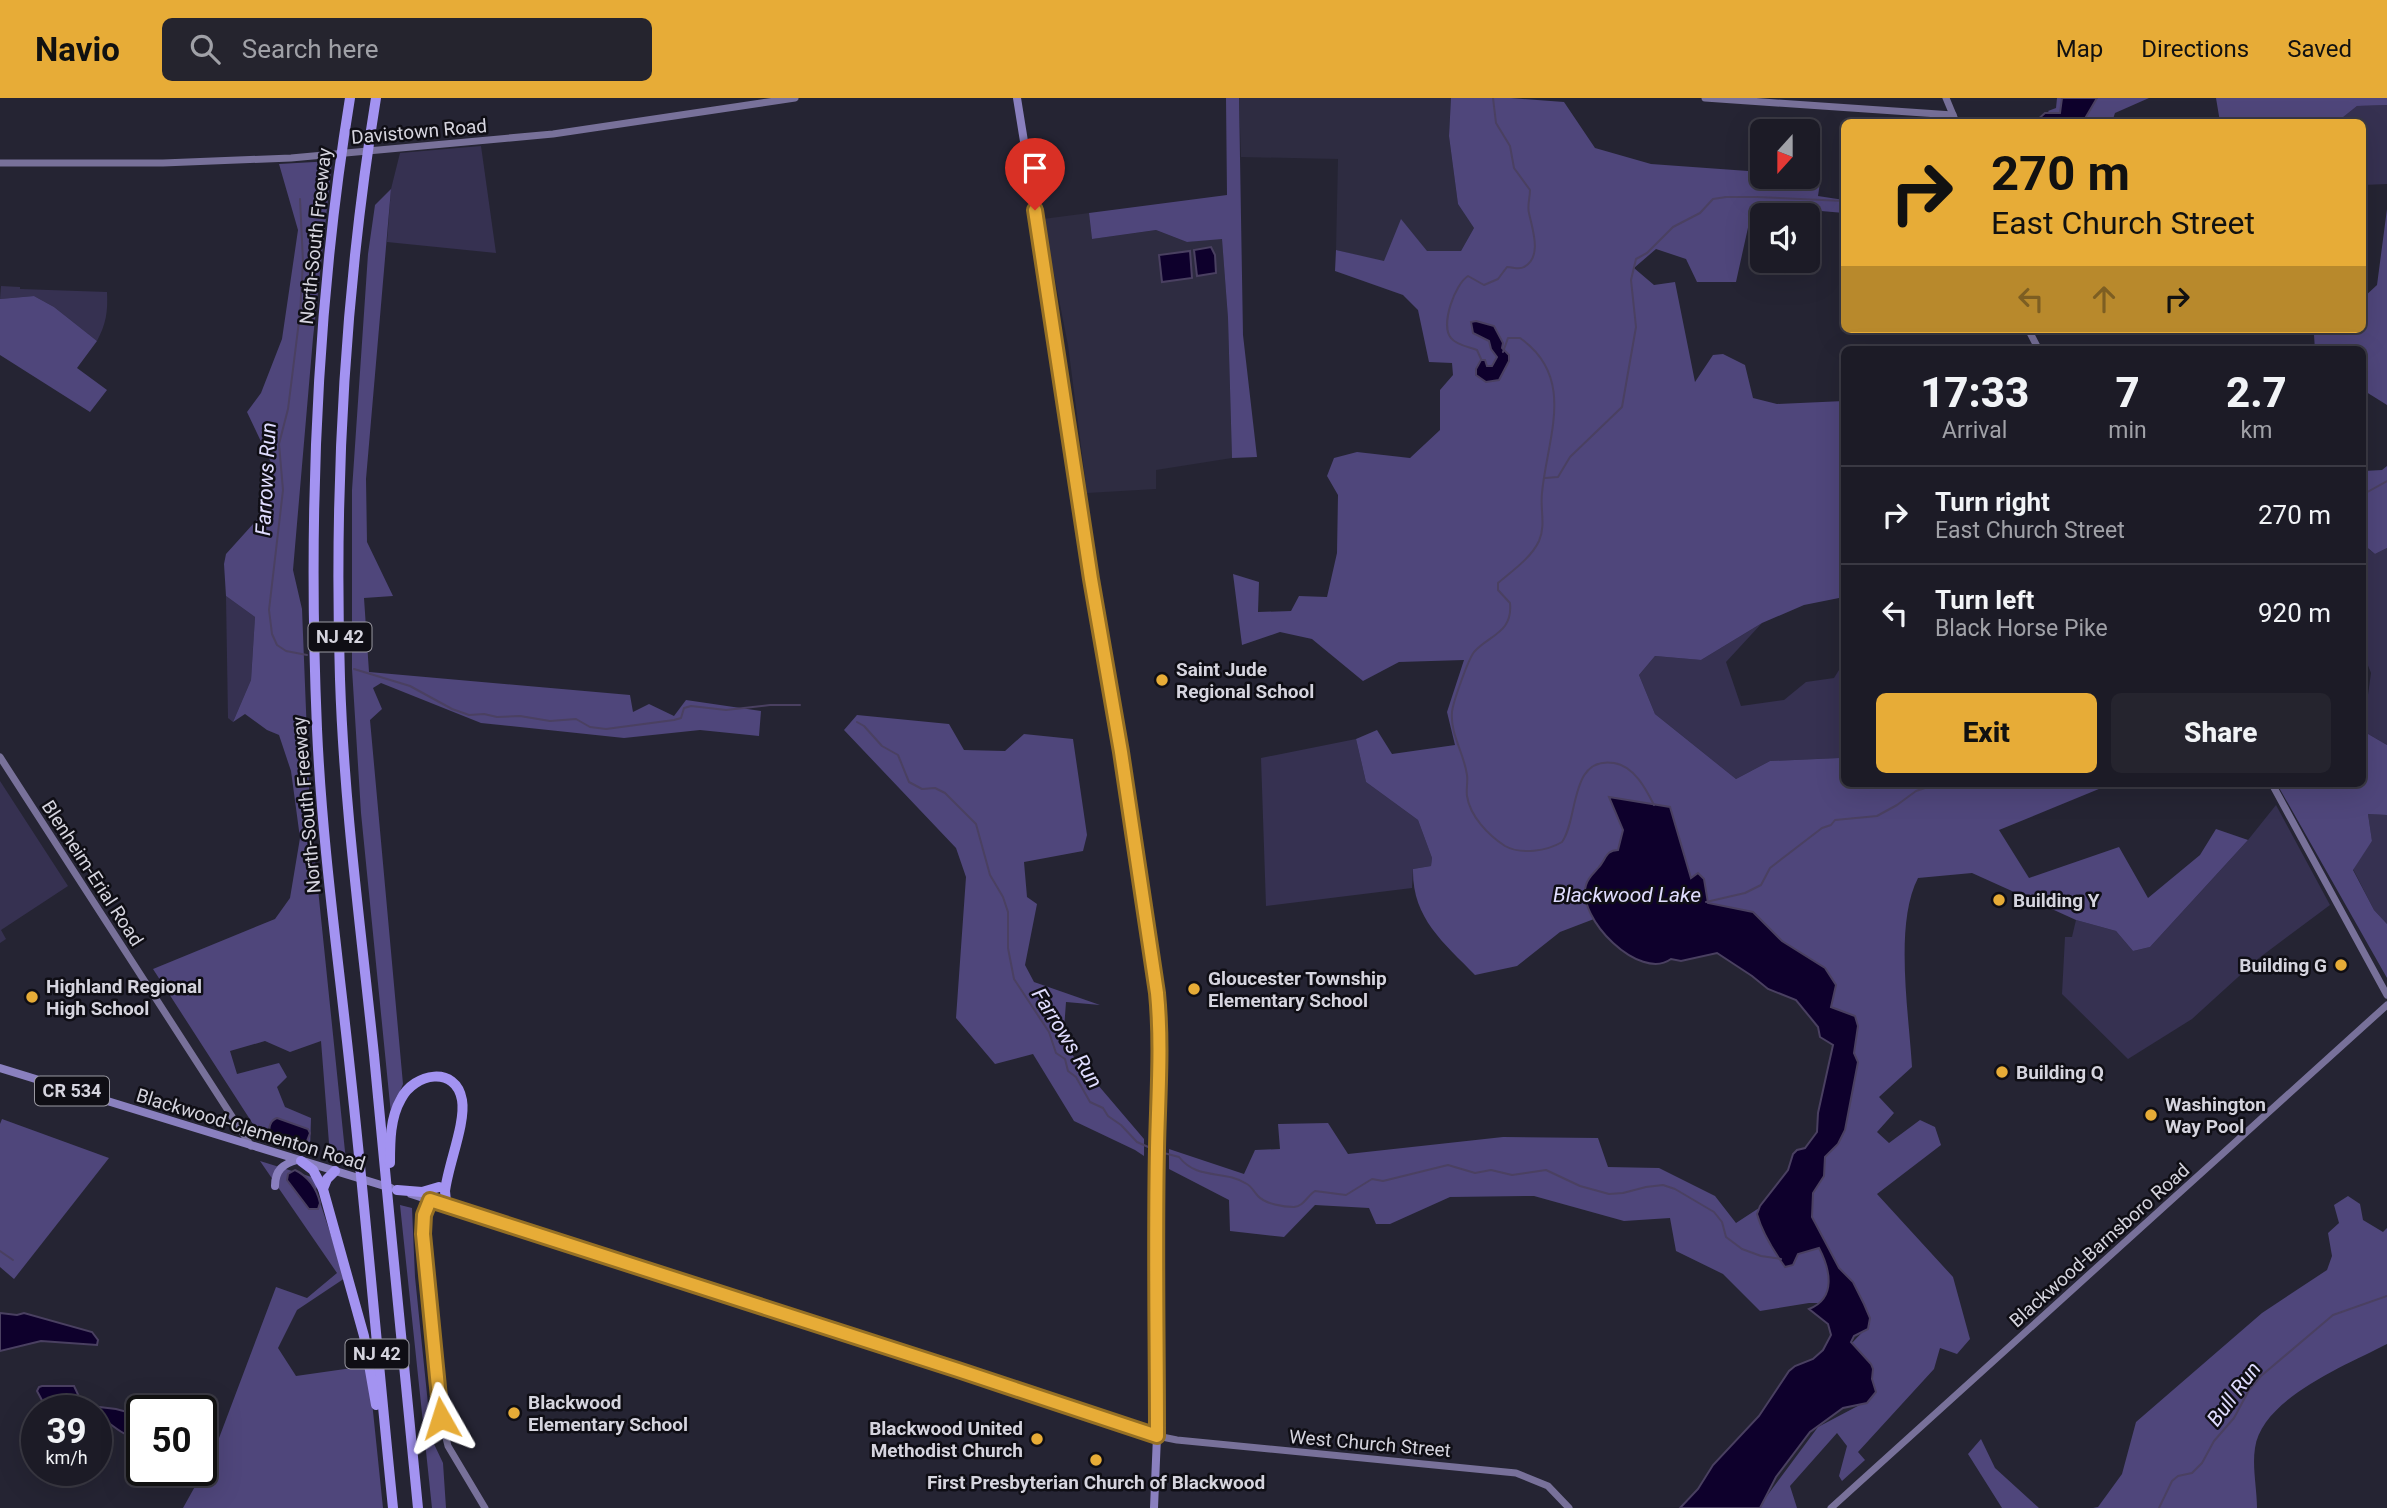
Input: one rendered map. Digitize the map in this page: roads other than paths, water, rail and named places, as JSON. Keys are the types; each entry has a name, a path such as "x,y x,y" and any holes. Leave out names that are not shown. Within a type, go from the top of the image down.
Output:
{"highway":[{"name":"North-South Freeway","path":"350,98 323,325 315,470 314,625 322,807 393,1506"},
{"name":"NJ 42","path":"376,98 366,162 342,419 339,513 340,678 355,886 388,1176 389,1215 418,1508"},
{"path":"388,1176 392,1131 400,1099 412,1084 428,1076 450,1081 462,1097 461,1118 444,1196 450,1206"},
{"path":"299,1160 313,1170 323,1189 364,1336 393,1506"},
{"path":"323,1189 327,1179 335,1171"},
{"path":"430,1200 447,1177"},
{"path":"397,1190 422,1192 439,1187"}],"main road":[{"name":"Davistown Road","path":"0,163 163,163 328,155 553,134 795,98"},
{"path":"1017,98 1157,993 1157,1436 1154,1508"},
{"path":"1705,98 1954,119 1946,98"},
{"name":"Blenheim-Erial Road","path":"0,757 251,1146"},
{"path":"2274,787 2387,995"},
{"name":"Blackwood-Barnsboro Road","path":"1831,1508 2387,1005"},
{"name":"Blackwood-Clementon Road","path":"0,1068 397,1190"},
{"path":"275,1185 280,1168 299,1160"},
{"name":"CR 534","path":"397,1190 1157,1436"},
{"path":"430,1200 424,1215 423,1234 441,1418 447,1446 485,1508"},
{"name":"West Church Street","path":"1157,1436 1517,1473 1548,1486 1569,1508"}],"water":[{"path":"2062,98 2097,98 2085,119 2038,119 2045,113 2060,113"},
{"path":"1211,247 1215,255 1216,273 1197,276 1194,250"},
{"path":"1190,251 1192,278 1162,282 1159,255"},
{"path":"1471,322 1494,326 1503,343 1502,348 1509,355 1509,361 1499,380 1486,382 1476,375 1481,360 1485,360 1487,366 1492,366 1497,357 1489,341 1473,333"},
{"name":"Blackwood Lake","path":"1609,797 1670,807 1691,878 1698,873 1704,879 1708,903 1753,912 1782,941 1825,968 1836,985 1831,1007 1855,1016 1858,1026 1854,1053 1858,1062 1845,1130 1838,1144 1825,1157 1824,1176 1813,1193 1812,1217 1839,1268 1853,1282 1870,1318 1868,1329 1854,1336 1851,1342 1871,1364 1876,1392 1867,1403 1843,1408 1810,1432 1776,1477 1760,1508 1680,1508 1698,1489 1713,1465 1759,1416 1789,1371 1813,1359 1823,1350 1831,1335 1828,1324 1809,1309 1824,1298 1829,1282 1819,1248 1798,1254 1793,1265 1785,1267 1765,1235 1757,1214 1760,1206 1788,1170 1793,1154 1805,1148 1817,1132 1818,1113 1833,1045 1820,1037 1818,1027 1796,1000 1768,989 1717,953 1681,961 1671,959 1658,964 1643,962 1613,943 1600,929 1586,899 1586,885 1609,853 1618,850 1623,830"},
{"path":"277,1118 308,1129 310,1133 307,1141 299,1143 271,1134 270,1125"},
{"path":"295,1170 308,1179 317,1193 320,1203 318,1209 309,1209 287,1180 288,1174"},
{"path":"0,1313 24,1313 92,1332 98,1340 97,1345 41,1341 0,1351"},
{"path":"74,1386 78,1395 39,1395 39,1387"},
{"path":"112,1409 126,1412 126,1434 112,1425"}],"waterway":[{"path":"1481,359 1477,350 1456,342 1448,332 1450,305 1458,287 1468,276 1484,285 1498,279 1507,267 1524,267 1530,262 1535,249 1528,210 1530,190 1514,168 1510,146 1496,123 1493,98"},
{"path":"1545,478 1558,477 1570,457 1622,407 1636,327 1631,280 1636,259 1647,253 1673,227 1700,213 1713,199 1757,197 1841,201"},
{"name":"Farrows Run","path":"300,199 303,262 300,313 288,409 279,444 283,490 269,610 272,634 277,645 286,651 307,655"},
{"path":"1503,352 1508,338 1520,338 1538,354 1548,371 1554,410 1542,493 1539,541 1521,564 1498,583 1498,590 1510,603 1508,621 1474,652 1453,707 1453,728 1465,767 1469,803 1476,818 1492,836 1511,849 1526,851 1542,850 1562,842 1582,779 1589,769 1600,763 1614,763 1628,769 1638,779 1654,805"},
{"path":"2366,493 2387,481"},
{"name":"Farrows Run","path":"354,669 410,686 452,709 469,715 520,716 550,721 576,719 590,727 606,729 674,720 681,718 684,708 691,706 726,710 800,705"},
{"name":"Farrows Run","path":"857,722 882,746 898,755 909,782 922,789 935,788 945,793 976,824 990,875 1008,912 1008,948 1014,979 1049,1032 1056,1053 1065,1059 1068,1071 1076,1077 1090,1102 1103,1108 1108,1116 1137,1142 1155,1150"},
{"path":"1706,902 1745,893 1761,885 1770,868 1835,820 1877,816 1916,791 1928,787"},
{"name":"Farrows Run","path":"1160,1152 1179,1157 1194,1169 1238,1180 1249,1185 1265,1201 1290,1207 1300,1205 1315,1191 1346,1195 1372,1179 1383,1181 1448,1165 1475,1173 1491,1170 1512,1175 1546,1170 1580,1186 1609,1194 1663,1185 1714,1212 1722,1222 1726,1237 1742,1249 1781,1259"},
{"path":"0,1251 13,1260"},
{"name":"Bull Run","path":"2159,1508 2172,1481 2178,1476 2192,1473 2202,1463 2214,1441 2234,1418 2249,1390 2261,1376 2333,1315 2387,1296"}],"place":[{"name":"Saint Jude Regional School","path":"1162,680"},
{"name":"Building Y","path":"1999,900"},
{"name":"Building G","path":"2341,965"},
{"name":"Gloucester Township Elementary School","path":"1194,989"},
{"name":"Highland Regional High School","path":"32,997"},
{"name":"Building Q","path":"2002,1072"},
{"name":"Washington Way Pool","path":"2151,1115"},
{"name":"Blackwood Elementary School","path":"514,1413"},
{"name":"Blackwood United Methodist Church","path":"1037,1439"},
{"name":"First Presbyterian Church of Blackwood","path":"1096,1460"}]}
